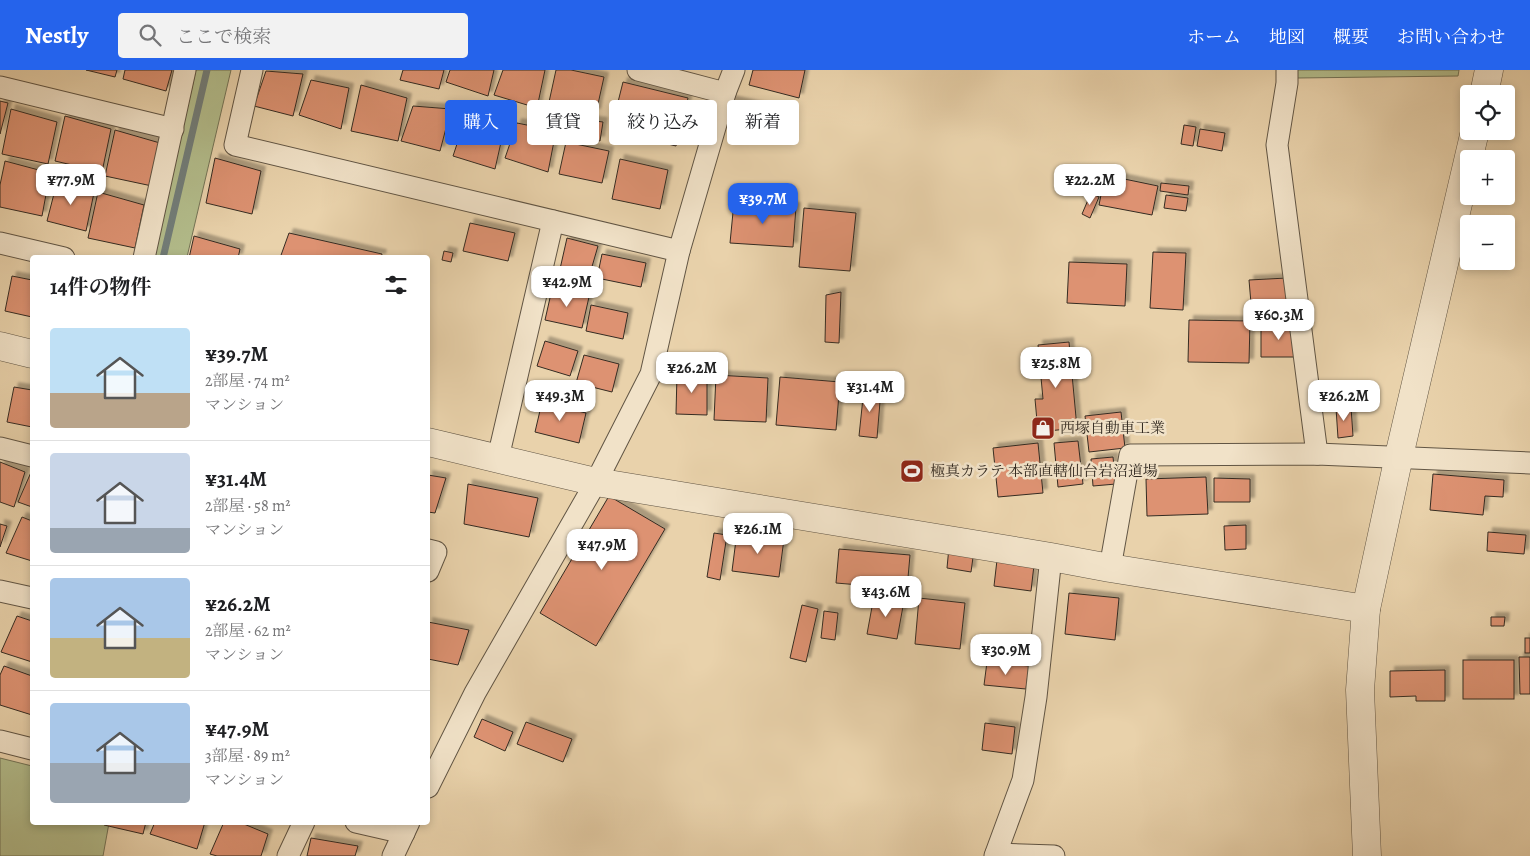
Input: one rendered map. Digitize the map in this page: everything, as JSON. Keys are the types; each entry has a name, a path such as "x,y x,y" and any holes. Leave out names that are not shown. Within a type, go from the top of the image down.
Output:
{"street":[{"path":"145,255 185,70"},
{"path":"252,70 235,145 679,251"},
{"path":"638,70 725,93"},
{"path":"430,783 475,693 596,482 651,374 679,251 725,93 734,70"},
{"path":"1287,70 1287,83 1277,145 1317,454"},
{"path":"1486,85 1489,70"},
{"path":"0,87 173,129"},
{"path":"1367,856 1360,690 1366,608 1399,456 1473,140"},
{"path":"498,458 553,221"},
{"path":"0,243 51,255"},
{"path":"0,346 30,354"},
{"path":"430,442 596,482 1110,568 1366,608"},
{"path":"0,448 30,456"},
{"path":"1110,568 1130,455 1317,454 1530,463"},
{"path":"430,550 436,552 430,566"},
{"path":"1051,557 1036,697 1023,780 996,855 1054,856"},
{"path":"0,592 30,598"},
{"path":"0,741 30,748"},
{"path":"288,856 303,825"},
{"path":"382,825 407,828 393,856"}],"green space":[{"path":"196,70 231,70 187,255 154,255"},
{"path":"1297,70 1459,70 1458,76 1297,78"},
{"path":"0,758 30,766 30,825 109,825 103,856 0,856"}],"building":[{"path":"86,70 117,70 115,77"},
{"path":"125,70 172,70 166,91 123,79"},
{"path":"403,70 444,70 439,89 400,80"},
{"path":"450,70 494,70 488,96 446,82"},
{"path":"503,70 545,70 539,100 527,100 527,105 517,102 517,100 494,95"},
{"path":"556,70 571,70 604,77 599,100 549,100"},
{"path":"753,70 805,70 799,98 749,85"},
{"path":"266,71 303,74 293,116 254,106"},
{"path":"311,80 349,88 341,129 299,115"},
{"path":"623,82 688,98 688,100 618,100"},
{"path":"361,85 407,98 398,141 351,131"},
{"path":"0,101 8,103 0,134"},
{"path":"413,106 445,109 445,132 440,151 401,141"},
{"path":"11,109 57,122 48,164 2,154"},
{"path":"65,116 111,129 102,172 55,161"},
{"path":"599,121 603,122 599,141"},
{"path":"517,123 527,125 527,145 553,145 548,172 505,158 509,145 517,145"},
{"path":"1184,125 1196,127 1193,146 1181,144"},
{"path":"1200,129 1225,133 1222,151 1197,146"},
{"path":"115,130 160,143 152,186 105,176"},
{"path":"457,145 500,145 495,169 453,156"},
{"path":"565,145 580,145 609,151 602,183 559,174"},
{"path":"215,158 261,171 252,214 206,203"},
{"path":"620,159 668,170 660,209 612,199"},
{"path":"5,161 50,173 42,216 0,207 0,185"},
{"path":"1105,175 1158,186 1152,215 1099,205"},
{"path":"57,182 95,188 86,231 47,221"},
{"path":"1161,183 1189,186 1188,195 1160,191"},
{"path":"98,192 144,205 135,248 88,238"},
{"path":"1091,193 1099,197 1090,218 1082,214"},
{"path":"1166,195 1188,198 1186,211 1164,208"},
{"path":"734,202 796,207 793,247 730,243"},
{"path":"804,208 856,213 850,271 799,267"},
{"path":"470,223 515,233 508,261 463,251"},
{"path":"289,233 382,254 382,255 281,255"},
{"path":"194,236 240,249 239,255 190,255"},
{"path":"567,238 598,246 589,277 560,269"},
{"path":"444,251 453,253 451,262 442,260"},
{"path":"1153,252 1186,253 1183,310 1150,308"},
{"path":"602,254 646,263 641,287 597,278"},
{"path":"1069,262 1127,264 1125,306 1067,303"},
{"path":"12,276 30,280 30,317 5,311"},
{"path":"1287,278 1289,313 1252,315 1249,280"},
{"path":"552,289 589,297 582,328 545,320"},
{"path":"841,292 839,343 825,342 826,295"},
{"path":"591,305 628,313 623,339 586,331"},
{"path":"1189,320 1250,321 1249,363 1188,362"},
{"path":"1297,324 1297,357 1261,357 1261,325"},
{"path":"545,341 578,351 570,376 537,366"},
{"path":"1069,342 1077,428 1038,432 1035,399 1043,399 1038,345"},
{"path":"584,355 619,364 612,392 576,383"},
{"path":"677,374 707,374 707,415 676,414"},
{"path":"716,375 768,378 766,422 714,420"},
{"path":"780,377 840,382 836,430 776,425"},
{"path":"14,387 30,390 30,427 7,422"},
{"path":"864,388 881,390 877,438 859,436"},
{"path":"542,402 586,413 579,443 535,432"},
{"path":"1351,407 1353,436 1338,438 1336,408"},
{"path":"1121,412 1125,448 1089,452 1085,416"},
{"path":"1078,441 1083,484 1058,487 1054,443"},
{"path":"1038,443 1043,493 998,497 993,448"},
{"path":"1113,457 1116,484 1093,486 1091,459"},
{"path":"0,462 25,472 14,507 0,502"},
{"path":"1433,474 1504,480 1503,497 1485,496 1483,515 1430,510"},
{"path":"30,475 30,506 18,502"},
{"path":"430,475 446,478 435,513 430,512"},
{"path":"1206,477 1208,514 1147,516 1146,479"},
{"path":"1214,478 1250,479 1250,502 1214,502"},
{"path":"468,484 538,498 529,537 464,524"},
{"path":"609,496 665,529 596,646 540,613"},
{"path":"22,517 30,520 30,560 6,553"},
{"path":"0,524 7,526 0,547"},
{"path":"1246,525 1246,549 1225,550 1224,526"},
{"path":"737,532 784,539 779,577 732,571"},
{"path":"1488,532 1526,535 1524,554 1487,551"},
{"path":"714,533 727,535 720,580 707,577"},
{"path":"949,547 974,550 971,572 947,568"},
{"path":"839,549 910,555 907,589 836,583"},
{"path":"997,560 1034,565 1031,591 994,586"},
{"path":"1069,593 1119,598 1115,640 1065,634"},
{"path":"874,596 904,601 897,639 867,634"},
{"path":"919,598 965,603 960,649 915,644"},
{"path":"802,605 818,609 806,662 790,658"},
{"path":"824,611 838,613 835,640 821,638"},
{"path":"17,616 30,620 30,661 1,652"},
{"path":"1491,617 1505,617 1504,626 1491,626"},
{"path":"430,622 469,630 458,665 430,659"},
{"path":"1525,638 1530,638 1530,653 1525,653"},
{"path":"1519,657 1530,657 1530,694 1520,694"},
{"path":"1463,660 1514,660 1514,699 1463,699"},
{"path":"987,662 1029,666 1026,689 984,685"},
{"path":"4,666 30,675 30,714 0,705 0,675"},
{"path":"1445,670 1445,701 1416,701 1416,696 1390,697 1390,671"},
{"path":"482,719 513,732 505,751 474,737"},
{"path":"526,722 572,739 563,762 517,744"},
{"path":"985,723 1015,727 1012,754 982,750"},
{"path":"104,825 145,825 143,834"},
{"path":"154,825 204,825 197,849 150,834"},
{"path":"223,825 246,825 268,834 261,856 217,856 210,854"},
{"path":"311,838 358,846 355,856 307,856"}],"waterway":[{"path":"164,255 207,70"}],"place":[{"name":"西塚自動車工業","path":"1043,428"},
{"name":"極真カラテ 本部直轄仙台岩沼道場","path":"912,471"}]}
